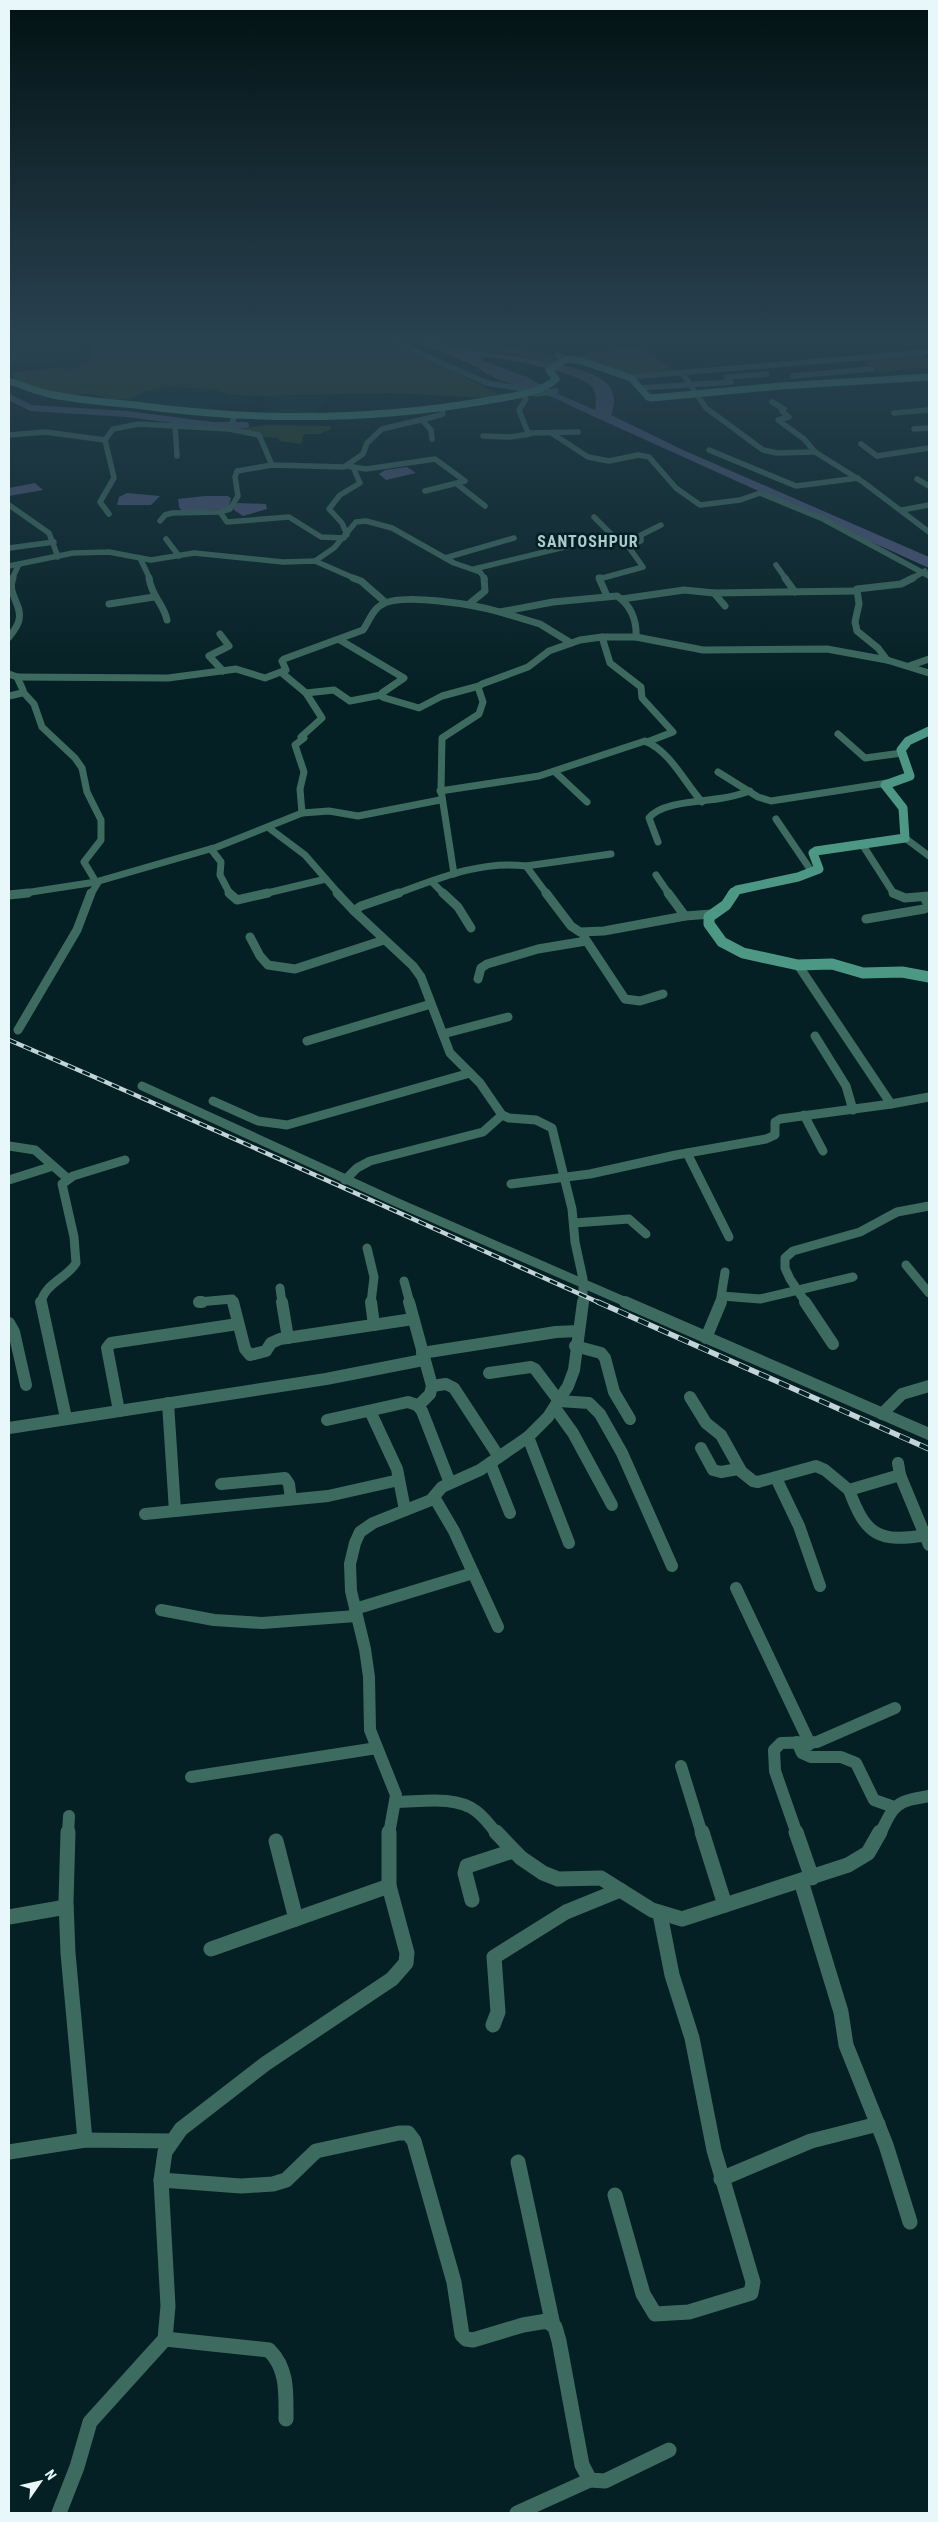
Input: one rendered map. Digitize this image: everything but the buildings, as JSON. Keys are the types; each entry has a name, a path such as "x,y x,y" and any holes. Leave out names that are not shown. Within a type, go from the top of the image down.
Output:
{"main road":[{"path":"929,731 908,741 901,750 910,776 887,783 886,787 897,798 903,808 905,838 816,851 813,853 819,869 737,890 732,894 726,905 708,917 709,924 722,942 729,948 743,953 798,965 832,964 863,973 902,972 929,977"}],"street":[{"path":"108,453 114,478 100,502 109,514"},
{"path":"266,453 272,465"},
{"path":"350,467 363,453"},
{"path":"580,453 588,458 609,461 638,455 649,457 676,488 700,505 719,501 740,500 760,493 818,517 920,573 929,576"},
{"path":"716,453 796,486 858,478"},
{"path":"776,453 789,453"},
{"path":"816,453 858,478 929,532"},
{"path":"873,453 877,456 898,453"},
{"path":"160,521 165,515 172,512 220,512 230,509 237,499 235,472 272,465 366,469 435,459 464,480 457,484 425,491"},
{"path":"345,536 342,523 329,509 340,495 360,482 350,467"},
{"path":"917,479 929,486"},
{"path":"457,484 485,506"},
{"path":"902,510 929,504"},
{"path":"9,505 43,527 52,537 58,556"},
{"path":"220,512 227,522 289,517 320,537 345,536"},
{"path":"594,517 618,541 628,546 644,566 638,569 600,576 607,596"},
{"path":"315,561 345,536 356,522 368,520 417,540 429,550 474,569 486,579 486,591 474,605"},
{"path":"628,546 641,541 641,535 661,525"},
{"path":"445,558 514,538"},
{"path":"166,539 180,556"},
{"path":"9,548 54,542"},
{"path":"318,542 322,544 323,556"},
{"path":"474,569 569,546"},
{"path":"9,566 58,556 108,552 151,560 198,553 283,562 315,561 361,581 385,602"},
{"path":"140,558 149,574 151,592 165,611 167,620"},
{"path":"9,637 19,622 20,615 11,590 11,582 19,564"},
{"path":"776,565 795,592"},
{"path":"500,612 552,602 607,596 622,598 684,590 714,593 856,591 868,586 901,584 929,569"},
{"path":"856,591 859,604 855,622 857,631 878,648 887,660"},
{"path":"714,593 724,606"},
{"path":"109,604 154,597"},
{"path":"622,598 627,603 636,625 636,637"},
{"path":"9,680 18,678 88,676 168,678 243,670 257,677 265,678 286,670 282,661 284,659 363,630 370,614 385,602 414,600 474,605 500,612 540,624 570,643"},
{"path":"220,634 229,646 209,656 224,671"},
{"path":"440,791 501,784 555,772 673,732 642,698 641,687 610,663 602,637"},
{"path":"306,693 334,690 350,700 382,696 418,708 442,696 479,686 528,667 541,655 570,643 602,637 636,637 697,649 827,649 887,660 929,674"},
{"path":"340,640 404,678 382,696"},
{"path":"908,666 929,659"},
{"path":"282,673 306,693 322,718 295,745 304,772 300,789 302,813"},
{"path":"9,674 18,678 23,692 34,704 41,723 82,768 87,792 101,820 101,840 84,862 96,882"},
{"path":"454,874 440,800 442,738 472,720 481,709 484,703 479,686"},
{"path":"9,696 23,692"},
{"path":"838,734 865,758 902,753"},
{"path":"647,742 680,770 691,790 702,802"},
{"path":"555,772 587,802"},
{"path":"718,772 758,797 771,801 887,783"},
{"path":"658,842 649,816 666,808 750,791"},
{"path":"9,895 80,886 96,882 211,849 269,828 302,813 329,811 358,816 440,800"},
{"path":"776,819 812,872"},
{"path":"59,2513 77,2467 90,2422 164,2338 168,2306 161,2180 162,2157 169,2141 265,2064 401,1972 406,1964 407,1953 389,1886 389,1834 396,1795 370,1730 368,1715 369,1677 365,1649 351,1591 350,1564 354,1542 360,1532 373,1523 431,1500 442,1487 494,1460 528,1437 557,1405 568,1386 574,1370 575,1346 584,1296 574,1223 552,1128 536,1120 509,1118 502,1115 480,1083 450,1053 432,1004 413,966 354,910 311,859 280,834 269,828"},
{"path":"905,838 914,842 929,856"},
{"path":"862,844 894,894 904,898 926,897 929,906 924,909 866,919"},
{"path":"211,849 221,862 220,872 223,881 233,898 237,900 326,879"},
{"path":"354,910 360,906 454,874 498,864 511,863 526,866 611,854"},
{"path":"526,866 571,926 583,937 625,999 640,1001 663,994"},
{"path":"656,875 685,916"},
{"path":"18,1030 77,930 96,882"},
{"path":"432,882 458,907 471,928"},
{"path":"478,979 481,968 487,964 538,949 583,937 685,916 712,914"},
{"path":"250,937 264,962 287,969 309,966 384,940"},
{"path":"798,965 891,1104"},
{"path":"307,1041 378,1018 432,1004"},
{"path":"443,1034 508,1018"},
{"path":"815,1036 846,1086 853,1110"},
{"path":"213,1101 254,1121 274,1126 287,1125 470,1074"},
{"path":"142,1086 345,1180 929,1434"},
{"path":"511,1184 563,1177 766,1139 775,1135 775,1122 780,1119 853,1110 929,1097"},
{"path":"345,1180 357,1168 370,1161 483,1132 502,1115"},
{"path":"804,1115 824,1151"},
{"path":"9,1146 35,1150 67,1178"},
{"path":"687,1153 729,1237"},
{"path":"66,1418 41,1302 41,1296 71,1271 77,1259 62,1184 67,1178 125,1160"},
{"path":"9,1180 53,1166"},
{"path":"833,1344 785,1268 784,1262 788,1254 860,1232 897,1212 929,1206"},
{"path":"574,1223 630,1219 646,1234"},
{"path":"368,1248 374,1277 371,1304 374,1325"},
{"path":"906,1265 929,1293"},
{"path":"706,1338 717,1317 725,1272"},
{"path":"722,1296 760,1299 853,1277"},
{"path":"404,1281 422,1356 432,1386 430,1394 418,1406"},
{"path":"280,1288 288,1338"},
{"path":"199,1302 231,1298 244,1349 250,1355 266,1351 268,1345 275,1340 413,1319"},
{"path":"9,1322 14,1332 26,1385"},
{"path":"119,1411 107,1348 111,1342 238,1324"},
{"path":"9,1428 326,1379 422,1356 556,1332 578,1332"},
{"path":"575,1346 600,1353 605,1358 614,1392 630,1419"},
{"path":"488,1373 531,1367 535,1369 573,1433 612,1505"},
{"path":"432,1386 446,1384 454,1388 494,1460 510,1513"},
{"path":"882,1414 902,1394 929,1386"},
{"path":"690,1397 706,1423 721,1435 741,1470 753,1481 765,1482 816,1466 822,1468 843,1488 850,1490 899,1469 928,1540 884,1539 877,1536 866,1525 850,1490"},
{"path":"327,1420 408,1402 418,1406 425,1417 450,1483"},
{"path":"557,1405 584,1402 593,1405 598,1410 612,1434 672,1566"},
{"path":"168,1403 175,1511"},
{"path":"370,1411 397,1469 405,1510"},
{"path":"528,1437 569,1543"},
{"path":"701,1448 710,1467 714,1471 741,1470"},
{"path":"221,1484 285,1478 289,1484 291,1500"},
{"path":"776,1478 799,1526 820,1586"},
{"path":"145,1514 328,1496 399,1480"},
{"path":"434,1497 498,1627"},
{"path":"161,1610 214,1620 262,1623 355,1612 473,1573"},
{"path":"736,1588 804,1743 802,1753 811,1757 841,1757 856,1763 874,1800 894,1807"},
{"path":"895,1708 804,1743 782,1743 774,1750 773,1761 841,2012 846,2045 878,2124 910,2222"},
{"path":"191,1777 230,1773 304,1758 377,1748"},
{"path":"681,1766 725,1905"},
{"path":"395,1802 458,1804 470,1807 480,1814 513,1851 531,1867 552,1878 563,1880 602,1878 660,1914 682,1919 837,1870 868,1855 894,1807 903,1802 929,1796"},
{"path":"69,1816 66,1906 68,1953 85,2140"},
{"path":"276,1841 296,1919"},
{"path":"472,1900 465,1873 467,1866 513,1851"},
{"path":"211,1949 389,1886"},
{"path":"492,2025 498,2012 494,1957 566,1912 620,1890"},
{"path":"9,1916 66,1906"},
{"path":"615,2195 649,2307 655,2314 662,2316 685,2312 751,2293 753,2288 721,2179 692,2038 672,1975 660,1914"},
{"path":"721,2179 811,2141 878,2124"},
{"path":"161,2180 199,2181 231,2186 281,2182 289,2177 305,2157 316,2151 399,2132 408,2133 414,2141 442,2235 454,2282 462,2335 466,2339 473,2340 534,2322 546,2321 553,2325"},
{"path":"9,2152 85,2140 169,2141"},
{"path":"518,2162 553,2325 560,2344 582,2465 590,2480"},
{"path":"164,2338 269,2350 278,2357 284,2369 286,2419"},
{"path":"517,2513 590,2480 604,2481 670,2450"}],"water":[{"path":"674,453 689,453 929,557 929,568"},
{"path":"407,467 416,473 386,480 379,474 385,470"},
{"path":"35,483 43,490 9,496 9,488"},
{"path":"127,493 160,496 151,505 117,505 119,497"},
{"path":"228,496 231,498 228,509 182,511 179,507 178,499"},
{"path":"238,503 266,504 267,509 243,516 234,510 234,505"}],"railway":[{"path":"9,1040 231,1137 600,1303"},
{"path":"598,1302 929,1449"}],"district":[{"name":"SANTOSHPUR","path":"588,541"}]}
